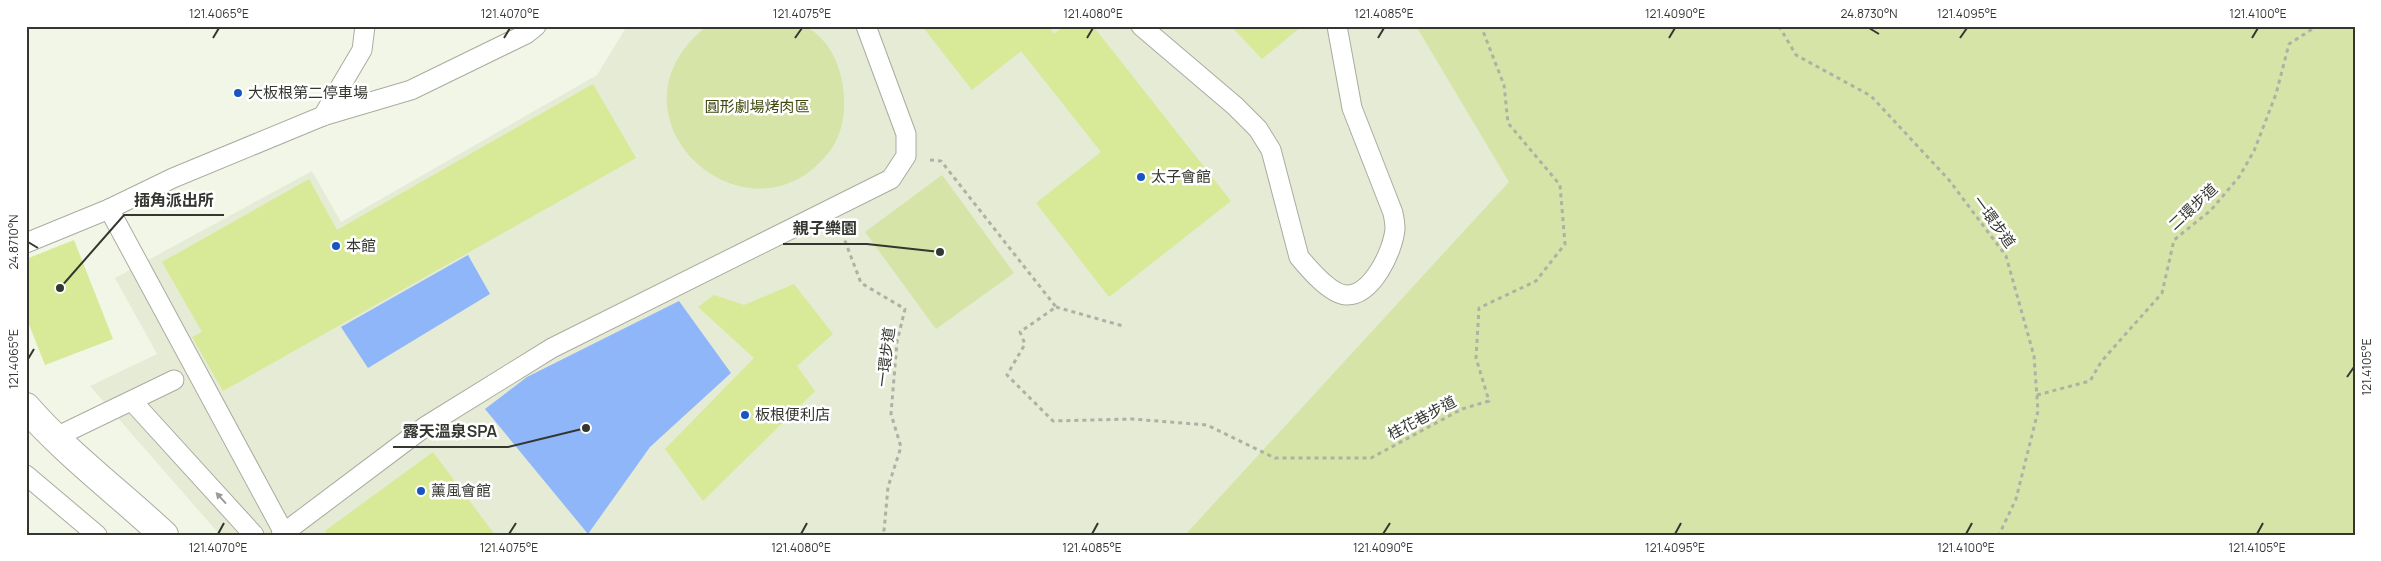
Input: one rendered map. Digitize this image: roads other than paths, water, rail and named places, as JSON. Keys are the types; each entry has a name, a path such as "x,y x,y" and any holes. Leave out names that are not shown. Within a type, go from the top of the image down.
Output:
{"street":[{"path":"26,407 54,438 103,478 164,535"}],"lane":[{"path":"322,116 362,50 365,26"},
{"path":"26,243 109,209 173,178 322,116 410,90 526,34 536,26"},
{"path":"109,209 283,534 426,426 552,348 891,179 906,156 906,134 866,26"},
{"path":"1142,26 1235,106 1258,130 1271,150 1300,257 1310,270 1329,287 1344,295 1358,294 1370,285 1390,249 1395,229 1390,205 1352,108 1337,26"},
{"path":"54,438 174,380"},
{"path":"132,401 254,535"},
{"path":"26,476 96,535"}],"water":[{"path":"468,255 490,294 368,368 341,327"},
{"path":"679,301 731,373 650,447 588,534 485,409 527,377"}],"place":[{"name":"大板根第二停車場","path":"238,93"},
{"name":"太子會館","path":"1141,177"},
{"name":"本館","path":"336,246"},
{"name":"親子樂園","path":"940,252"},
{"name":"插角派出所","path":"60,288"},
{"name":"板根便利店","path":"745,415"},
{"name":"露天溫泉SPA","path":"586,428"},
{"name":"薰風會館","path":"421,491"}],"park label":[{"name":"圓形劇場烤肉區","path":"757,107"}]}
